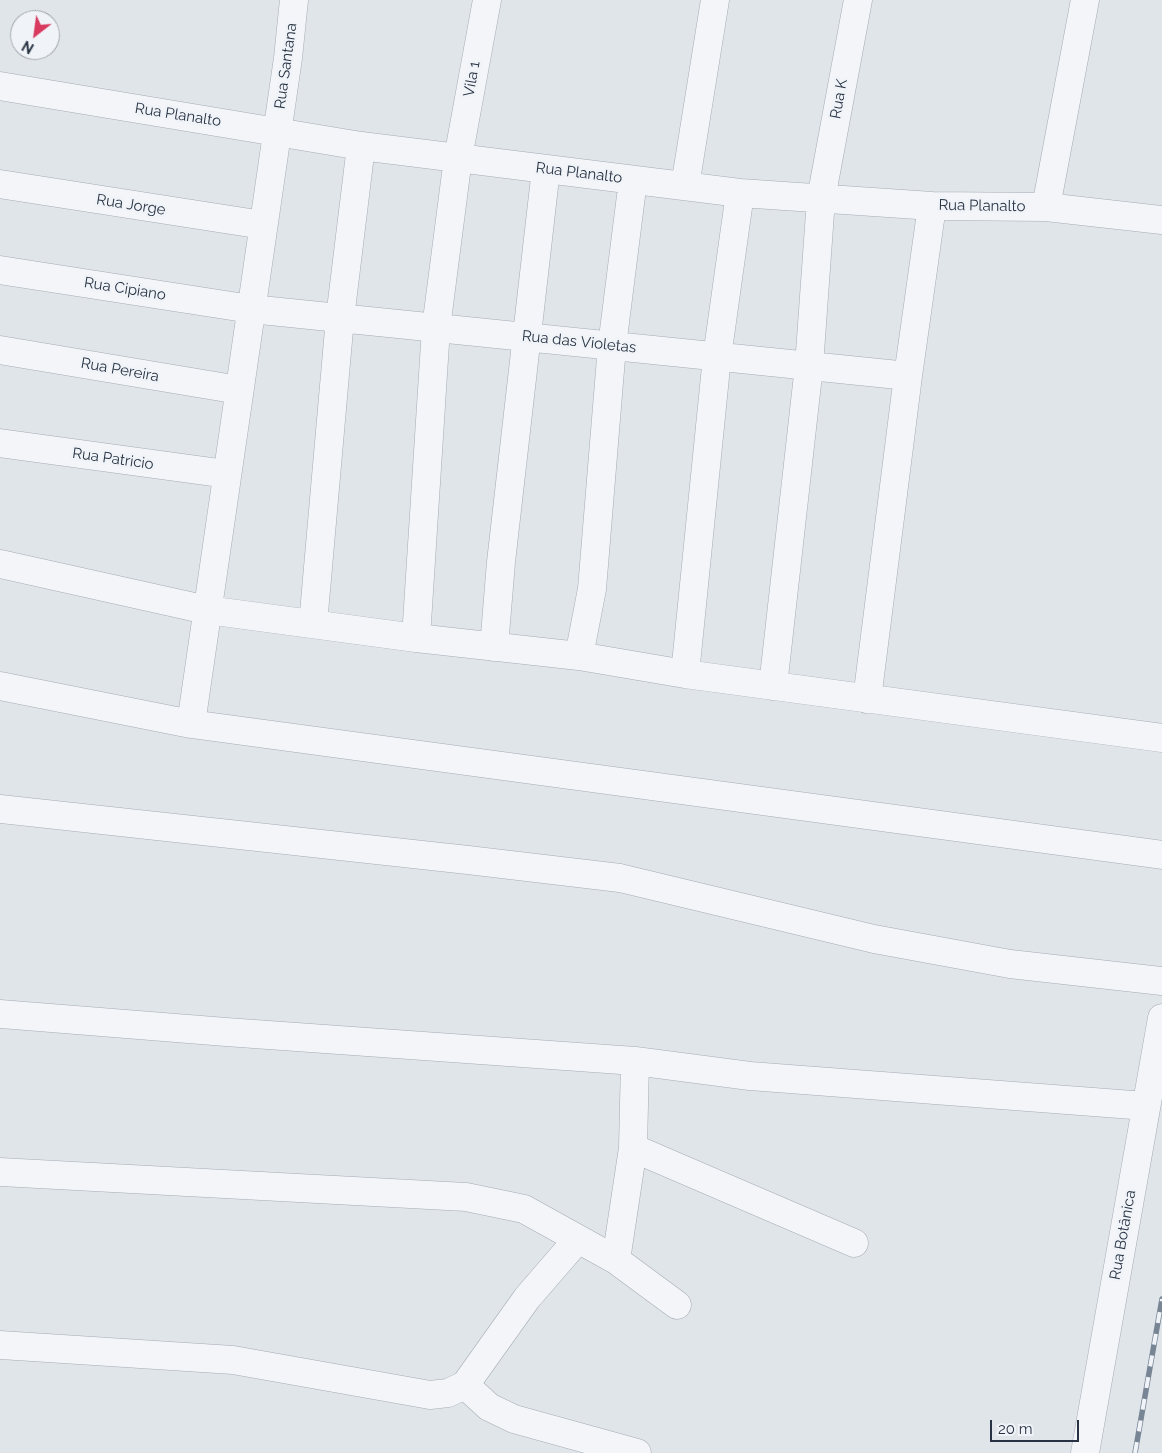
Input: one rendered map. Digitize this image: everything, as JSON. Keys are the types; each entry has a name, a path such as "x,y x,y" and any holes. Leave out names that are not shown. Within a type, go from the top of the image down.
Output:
{"street":[{"name":"Rua Santana","path":"190,724 288,58 294,0"},
{"name":"Vila 1","path":"416,638 436,328 458,158 487,0"},
{"path":"685,186 715,0"},
{"name":"Rua K","path":"773,686 809,366 821,199 858,0"},
{"path":"1046,207 1085,0"},
{"name":"Rua Planalto","path":"0,86 361,146 740,193 932,206 1046,207 1162,220"},
{"path":"313,624 340,318 361,146"},
{"path":"494,647 501,562 546,169"},
{"path":"579,656 592,589 612,346 633,180"},
{"name":"Rua Jorge","path":"0,184 263,225"},
{"path":"685,674 717,357 740,193"},
{"path":"868,698 908,376 932,206"},
{"name":"Rua Cipiano","path":"0,270 251,309"},
{"name":"Rua das Violetas","path":"251,309 908,376"},
{"name":"Rua Pereira","path":"0,350 239,390"},
{"name":"Rua Patricio","path":"0,443 227,474"},
{"path":"0,564 207,610 416,638 579,656 685,674 1162,738"},
{"path":"0,686 190,724 1162,855"},
{"path":"0,809 620,878 874,939 1010,964 1162,981"},
{"path":"0,1014 235,1033 635,1061 750,1076 1146,1106"},
{"name":"Rua Botânica","path":"1085,1453 1162,1018"},
{"path":"616,1260 633,1148 635,1061"},
{"path":"633,1148 854,1243"},
{"path":"0,1172 466,1197 524,1209 616,1260 677,1305"},
{"path":"0,1346 233,1360 430,1395 448,1393 465,1385 527,1298 578,1239"},
{"path":"465,1385 489,1407 514,1418 637,1453"}],"railway":[{"path":"1135,1453 1162,1299"}]}
